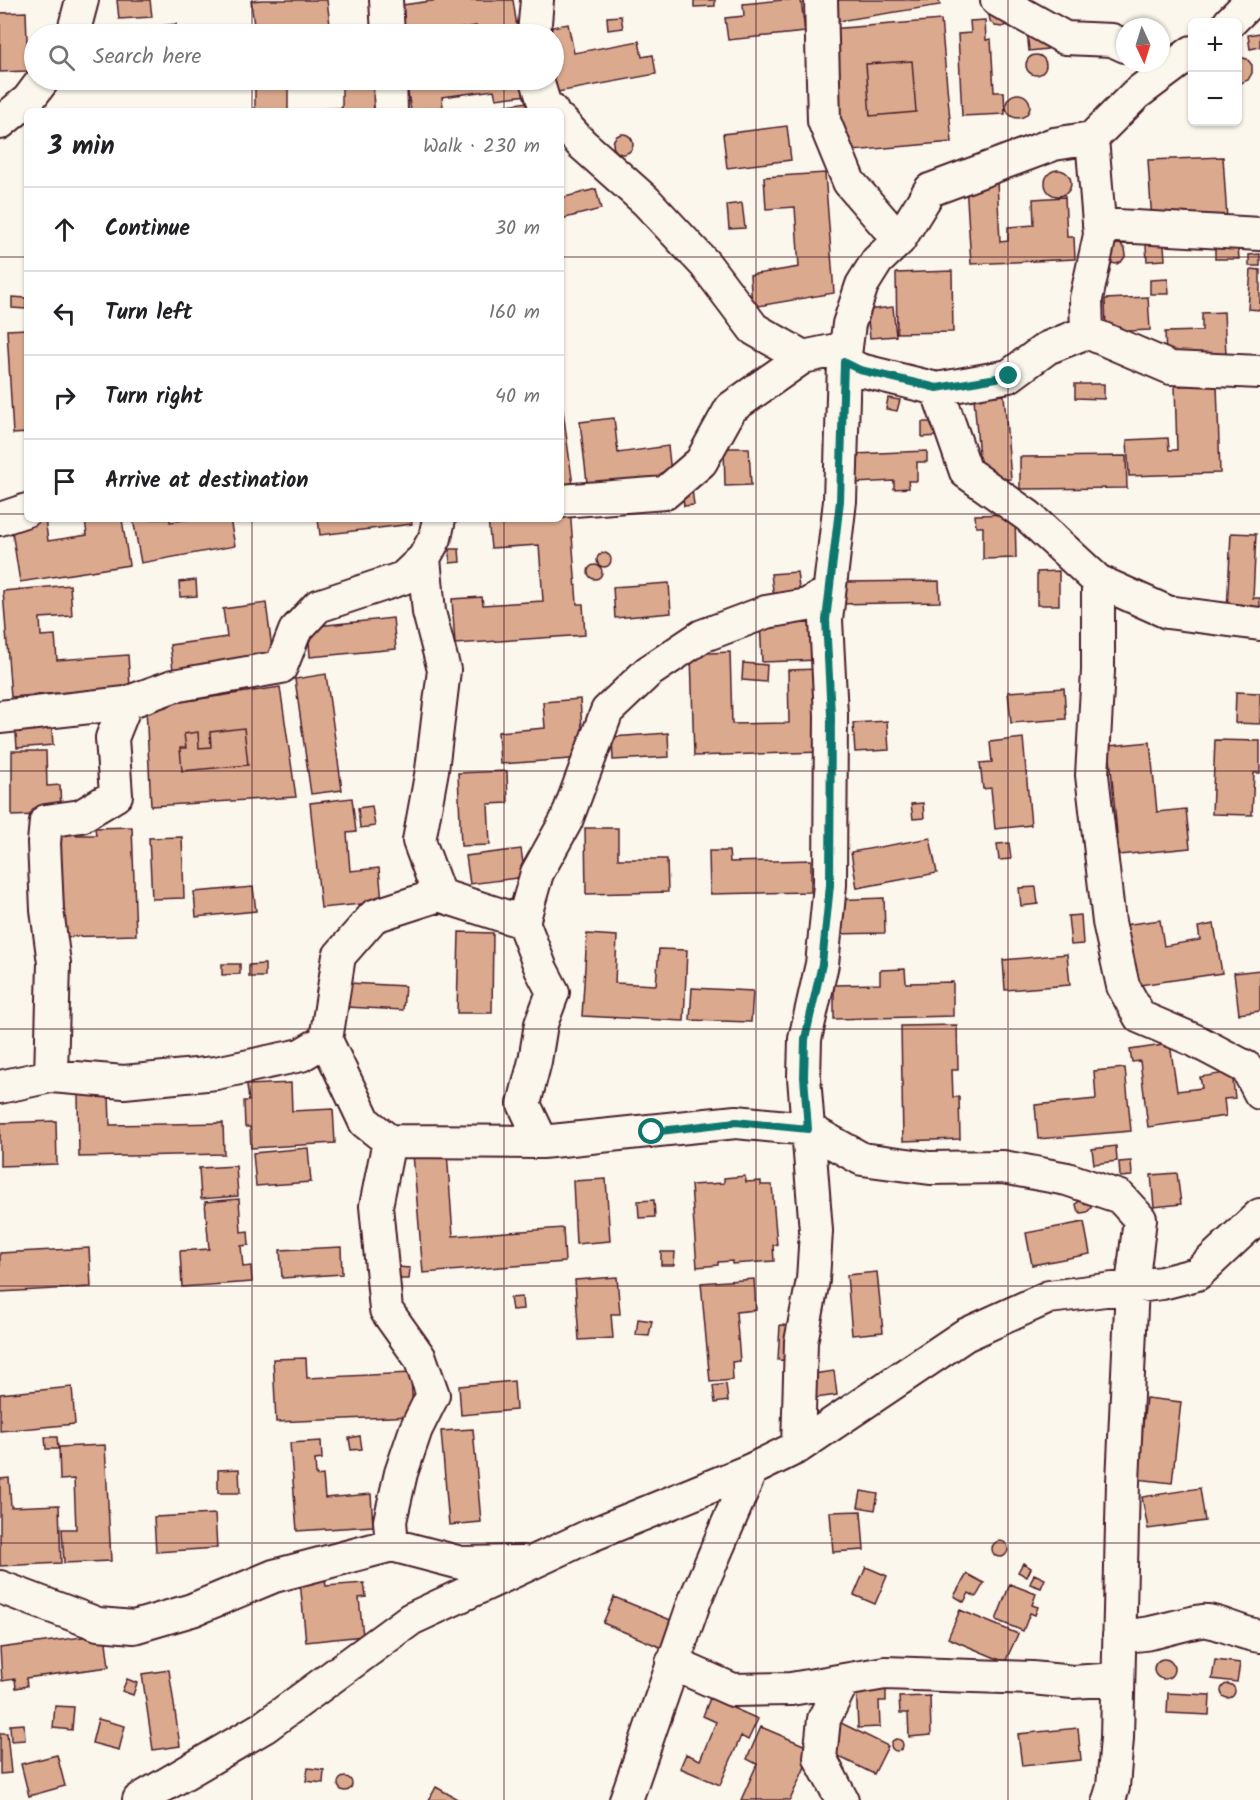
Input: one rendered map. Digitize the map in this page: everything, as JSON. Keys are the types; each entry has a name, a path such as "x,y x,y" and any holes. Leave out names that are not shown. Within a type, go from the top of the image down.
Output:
{"street":[{"path":"76,24 82,0"},
{"path":"386,0 387,24"},
{"path":"535,24 537,0"},
{"path":"821,0 824,121 849,182 898,240"},
{"path":"998,0 1065,38 1116,42"},
{"path":"1234,18 1252,0"},
{"path":"798,1447 801,1342 813,1280 816,1231 804,1077 805,1039 822,964 830,885 831,715 826,620 840,501 845,355 849,324 862,285 878,261 898,240 930,190 1054,144 1092,138 1136,94 1174,61"},
{"path":"0,123 28,100 36,90"},
{"path":"390,90 391,108"},
{"path":"540,90 544,103 549,108"},
{"path":"564,124 582,144 646,201 705,264 754,329 803,357 845,355 860,370 937,388 1009,376 1047,348 1086,332 1171,368 1260,372"},
{"path":"1086,332 1086,299 1100,235 1092,138"},
{"path":"1099,225 1260,234"},
{"path":"564,501 665,493 700,462 731,408 803,357"},
{"path":"937,388 966,472 1028,516 1098,581 1167,612 1260,624"},
{"path":"0,519 24,511"},
{"path":"0,717 36,715 126,703 173,686 281,668 295,631 318,606 403,578 424,558 435,538 438,522"},
{"path":"424,558 429,612 444,670 432,770 419,841 439,895"},
{"path":"1098,581 1098,670 1092,775 1109,922 1123,986 1140,1017 1196,1041 1246,1068 1260,1093"},
{"path":"542,1142 524,1104 535,1061 541,1024 552,992 523,922 537,873 566,821 607,711 648,672 702,636 766,612 807,605 829,592"},
{"path":"51,1076 54,963 47,910 44,843 46,821 81,816 116,795 112,738 126,703"},
{"path":"523,922 439,895 374,916 339,956 326,1040 365,1122 389,1141 542,1142 736,1122 808,1129 862,1159 930,1168 1003,1167 1066,1179 1120,1197 1140,1219 1132,1286 1123,1482 1118,1679 1113,1787 1109,1800"},
{"path":"0,1088 51,1076 124,1082 216,1073 301,1055 326,1040"},
{"path":"389,1141 376,1206 386,1310 420,1358 433,1395 416,1429 402,1473 390,1521 392,1545"},
{"path":"156,1798 264,1727 411,1619 590,1536 751,1470 798,1447 965,1335 1048,1297 1162,1283 1197,1274 1260,1215"},
{"path":"626,1800 695,1600 751,1470"},
{"path":"0,1587 98,1624 134,1627 192,1610 274,1576 392,1545 461,1563 523,1562 525,1565"},
{"path":"1119,1635 1136,1637 1204,1620 1260,1636"},
{"path":"672,1664 733,1690 791,1689 885,1673 1032,1678 1073,1682 1118,1679"},
{"path":"842,1800 820,1758 824,1719 843,1681"}],"building":[{"path":"117,0 150,0 152,17 119,19"},
{"path":"327,0 330,24 254,24 251,1"},
{"path":"439,0 513,0 517,24 398,24 395,6"},
{"path":"694,0 715,0 715,6 694,7"},
{"path":"801,0 805,32 728,40 725,18 744,16 743,4"},
{"path":"836,0 939,0 940,5 839,21"},
{"path":"992,9 1008,24 1002,27 995,26 990,21 989,15"},
{"path":"26,12 24,71 0,72 0,13"},
{"path":"621,16 623,28 608,30 607,17"},
{"path":"941,20 952,142 841,152 830,29","holes":["912,61 916,112 870,116 866,64"]},
{"path":"985,20 986,40 991,39 994,92 1004,92 1005,114 962,116 958,34 971,33 970,21"},
{"path":"568,24 574,53 639,41 642,57 653,55 656,74 547,94 546,90 564,90 564,25"},
{"path":"1044,28 1047,49 1029,51 1027,30"},
{"path":"1260,33 1260,47 1250,49 1248,35"},
{"path":"1036,55 1043,58 1046,65 1043,72 1036,75 1029,72 1026,65 1029,58"},
{"path":"1242,58 1247,59 1252,65 1252,73 1248,80 1242,83"},
{"path":"912,61 916,112 870,116 866,64"},
{"path":"255,90 288,90 288,108 255,108"},
{"path":"342,90 375,90 375,108 342,108"},
{"path":"408,90 494,90 442,97 443,107 411,108"},
{"path":"494,90 526,90 527,95 496,99"},
{"path":"1018,94 1023,95 1029,101 1029,111 1023,117 1018,118 1013,117 1007,111 1006,106 1007,101 1013,95"},
{"path":"527,102 528,108 489,108"},
{"path":"787,126 791,160 727,168 723,134"},
{"path":"623,134 630,137 633,144 630,151 623,154 616,151 613,144 616,137"},
{"path":"1223,157 1227,219 1152,223 1148,160"},
{"path":"1058,170 1067,174 1071,183 1067,192 1058,196 1049,192 1045,183 1049,174"},
{"path":"825,173 834,293 752,307 750,275 799,267 795,207 766,209 764,177"},
{"path":"997,181 1000,242 1008,241 1008,227 1034,225 1033,199 1065,197 1067,237 1074,237 1075,259 971,264 966,183"},
{"path":"596,189 601,209 564,218 564,197"},
{"path":"742,203 745,228 729,229 727,205"},
{"path":"1163,231 1165,260 1147,261 1145,232"},
{"path":"1114,243 1120,244 1125,249 1126,255 1117,264 1111,263 1106,258"},
{"path":"1215,247 1238,247 1239,259 1215,259"},
{"path":"1260,254 1260,266 1249,266 1249,255"},
{"path":"1251,269 1260,270 1260,310 1248,309"},
{"path":"952,271 953,332 897,333 896,273"},
{"path":"1168,279 1169,294 1150,294 1150,280"},
{"path":"12,297 24,298 24,309 12,308"},
{"path":"1148,297 1150,330 1106,332 1105,299"},
{"path":"893,307 896,336 870,338 867,310"},
{"path":"1224,312 1226,355 1166,358 1165,332 1202,331 1202,313"},
{"path":"24,329 24,433 13,434 7,330"},
{"path":"1075,384 1104,384 1104,399 1075,398"},
{"path":"1217,385 1220,473 1129,476 1127,440 1168,438 1169,450 1177,450 1175,386"},
{"path":"1004,395 1011,479 981,481 974,398"},
{"path":"888,398 900,400 897,411 886,409"},
{"path":"564,418 574,493 564,495"},
{"path":"614,418 618,453 668,446 672,482 588,491 580,422"},
{"path":"922,422 939,422 940,436 922,437"},
{"path":"724,448 749,448 751,485 725,486"},
{"path":"927,451 927,462 917,462 917,481 908,481 909,488 894,489 894,481 855,483 854,454"},
{"path":"1126,456 1127,488 1020,489 1020,457"},
{"path":"692,489 694,505 684,506 682,490"},
{"path":"570,507 577,604 583,604 585,635 455,644 452,599 482,597 483,605 543,601 539,545 491,548 488,522 564,522 564,508"},
{"path":"1015,514 1016,558 983,559 983,527 976,527 975,515"},
{"path":"10,518 24,518 24,522 45,522 48,541 87,535 85,522 122,522 129,565 20,582"},
{"path":"134,522 231,522 235,546 141,563"},
{"path":"318,522 412,522 412,524 320,535"},
{"path":"1231,533 1256,534 1253,598 1260,598 1260,613 1227,611"},
{"path":"449,549 459,549 460,562 450,563"},
{"path":"604,553 609,555 611,560 609,565 604,567 599,565 597,560 599,555"},
{"path":"595,565 600,567 602,572 600,577 595,579 590,577 588,572 590,567"},
{"path":"1059,571 1059,605 1037,605 1037,572"},
{"path":"797,572 801,603 775,606 771,574"},
{"path":"196,580 197,596 180,597 179,582"},
{"path":"939,581 940,602 838,604 839,582"},
{"path":"669,583 671,613 615,618 613,587"},
{"path":"70,585 72,616 40,618 41,636 55,635 57,660 128,655 130,687 11,697 3,591"},
{"path":"266,603 274,664 174,678 170,645 227,637 223,609"},
{"path":"393,618 396,649 310,657 308,627"},
{"path":"817,619 819,660 762,662 760,621"},
{"path":"730,652 732,724 789,723 788,670 821,669 823,752 694,756 691,654"},
{"path":"743,663 767,665 766,682 742,680"},
{"path":"326,674 342,790 311,794 295,679"},
{"path":"280,687 296,797 151,806 146,707","holes":["244,728 248,765 182,771 180,748 186,748 184,734 198,732 199,748 211,747 210,732"]},
{"path":"1064,688 1066,719 1011,723 1008,692"},
{"path":"1236,692 1260,693 1260,724 1235,723"},
{"path":"580,699 584,758 500,764 498,732 545,728 543,702"},
{"path":"51,716 53,745 17,748 15,719"},
{"path":"887,721 889,750 855,752 853,723"},
{"path":"244,728 248,765 182,771 180,748 186,748 184,734 198,732 199,748 211,747 210,732"},
{"path":"668,733 669,757 613,760 612,737"},
{"path":"1023,738 1031,825 995,829 991,788 983,789 980,763 992,762 990,742"},
{"path":"1215,740 1260,741 1260,773 1254,773 1252,815 1212,814"},
{"path":"1150,742 1157,812 1186,809 1190,848 1119,855 1109,746"},
{"path":"12,751 46,751 47,786 60,785 61,814 12,816"},
{"path":"507,771 508,803 488,804 490,845 461,846 458,773"},
{"path":"352,798 356,832 347,833 350,871 379,868 382,902 321,908 310,803"},
{"path":"923,803 924,818 913,819 911,804"},
{"path":"372,806 375,826 360,828 358,808"},
{"path":"132,827 136,935 60,937 51,829 77,829 77,835 96,835 95,828"},
{"path":"585,828 618,828 618,859 667,859 668,892 586,894"},
{"path":"182,837 184,898 152,899 149,838"},
{"path":"930,838 937,873 857,888 851,852"},
{"path":"1009,843 1011,859 999,860 997,844"},
{"path":"521,849 525,877 470,884 466,856"},
{"path":"709,851 729,851 730,862 811,860 811,892 710,894"},
{"path":"253,887 256,911 196,917 194,892"},
{"path":"1036,887 1038,904 1021,906 1019,888"},
{"path":"884,898 885,933 832,934 831,900"},
{"path":"1081,915 1083,944 1071,945 1068,916"},
{"path":"1160,920 1164,946 1200,940 1198,927 1214,924 1222,973 1133,986 1124,925"},
{"path":"459,932 493,933 492,1013 457,1013"},
{"path":"587,934 617,936 615,983 656,985 659,949 687,950 684,1021 582,1016"},
{"path":"1067,954 1070,985 1005,990 1003,960"},
{"path":"222,964 240,964 240,974 222,975"},
{"path":"265,964 265,977 249,977 249,965"},
{"path":"905,969 906,983 953,982 953,1016 834,1019 834,985 880,984 880,970"},
{"path":"1260,970 1260,1011 1239,1014 1234,973"},
{"path":"349,983 405,986 403,1010 347,1007"},
{"path":"692,988 753,991 751,1022 690,1020"},
{"path":"957,1025 958,1070 952,1070 953,1097 959,1097 960,1139 903,1141 901,1026"},
{"path":"1170,1044 1177,1091 1202,1088 1200,1077 1232,1072 1235,1098 1224,1099 1226,1116 1148,1127 1140,1061 1132,1062 1130,1050"},
{"path":"1125,1068 1131,1131 1038,1139 1035,1105 1096,1099 1094,1071"},
{"path":"291,1083 292,1111 333,1109 335,1143 251,1148 250,1127 245,1127 244,1101 249,1101 247,1085"},
{"path":"109,1094 110,1125 223,1123 224,1154 79,1157 78,1095"},
{"path":"56,1121 57,1164 0,1166 0,1123"},
{"path":"1116,1146 1117,1161 1094,1164 1092,1149"},
{"path":"308,1148 311,1182 256,1186 253,1153"},
{"path":"447,1151 453,1236 563,1228 565,1262 423,1273 413,1154"},
{"path":"1131,1161 1132,1176 1120,1177 1119,1162"},
{"path":"236,1166 238,1196 201,1199 199,1168"},
{"path":"1177,1173 1181,1204 1154,1207 1151,1175"},
{"path":"745,1176 746,1182 761,1181 761,1185 772,1185 777,1245 773,1245 774,1261 732,1264 732,1261 718,1262 718,1265 697,1267 691,1185 724,1183 724,1178"},
{"path":"606,1179 610,1241 576,1244 573,1181"},
{"path":"239,1199 241,1232 248,1231 249,1245 241,1246 243,1267 251,1266 252,1282 182,1287 180,1251 209,1249 205,1202"},
{"path":"654,1200 655,1217 639,1218 638,1201"},
{"path":"1080,1200 1090,1203 1091,1208 1087,1212 1081,1213 1077,1209 1076,1204"},
{"path":"1084,1222 1090,1254 1032,1265 1026,1233"},
{"path":"341,1247 342,1274 282,1278 280,1250"},
{"path":"89,1248 91,1287 0,1292 0,1253"},
{"path":"661,1252 675,1252 674,1265 661,1265"},
{"path":"397,1267 410,1268 409,1279 397,1279"},
{"path":"877,1272 883,1332 852,1335 847,1275"},
{"path":"617,1277 620,1314 611,1314 613,1338 579,1340 575,1280"},
{"path":"754,1279 756,1310 736,1312 740,1361 732,1362 733,1380 710,1382 701,1283"},
{"path":"522,1297 523,1309 512,1310 510,1298"},
{"path":"638,1319 652,1321 649,1336 636,1335"},
{"path":"780,1325 796,1326 794,1361 778,1360"},
{"path":"306,1358 307,1378 411,1373 413,1416 276,1422 273,1359"},
{"path":"834,1371 837,1395 816,1398 813,1374"},
{"path":"514,1381 516,1410 461,1415 459,1386"},
{"path":"726,1384 728,1401 715,1403 713,1386"},
{"path":"72,1387 75,1424 0,1431 0,1394"},
{"path":"1146,1398 1181,1402 1172,1483 1137,1479"},
{"path":"473,1429 481,1522 449,1525 441,1431"},
{"path":"360,1436 362,1449 351,1450 349,1438"},
{"path":"45,1437 57,1437 58,1449 46,1449"},
{"path":"321,1441 322,1459 315,1460 316,1476 323,1475 325,1498 371,1494 373,1526 297,1531 290,1443"},
{"path":"105,1445 111,1561 64,1563 62,1529 76,1529 74,1479 60,1480 59,1447"},
{"path":"239,1469 240,1493 218,1493 218,1470"},
{"path":"9,1478 11,1507 59,1505 61,1563 0,1566 0,1479"},
{"path":"1200,1488 1205,1521 1148,1529 1142,1497"},
{"path":"861,1491 878,1494 875,1510 858,1507"},
{"path":"861,1511 864,1550 833,1552 830,1512"},
{"path":"215,1514 217,1548 156,1552 154,1517"},
{"path":"997,1541 1003,1541 1008,1549 1006,1555 997,1557 992,1552 992,1546"},
{"path":"1023,1563 1031,1568 1027,1577 1018,1572"},
{"path":"866,1567 887,1576 875,1604 854,1595"},
{"path":"967,1574 984,1583 976,1597 969,1593 964,1602 954,1596"},
{"path":"1034,1574 1045,1579 1041,1588 1030,1584"},
{"path":"325,1579 326,1586 364,1583 366,1597 359,1598 363,1636 306,1642 300,1581"},
{"path":"1010,1584 1036,1594 1032,1605 1038,1607 1035,1615 1030,1613 1023,1631 996,1620"},
{"path":"614,1597 678,1623 667,1650 603,1623"},
{"path":"960,1610 1018,1634 1005,1662 948,1638"},
{"path":"105,1634 109,1667 26,1678 27,1686 16,1688 15,1679 2,1681 0,1648"},
{"path":"1160,1659 1168,1659 1174,1665 1174,1673 1168,1679 1160,1679 1154,1673 1154,1665"},
{"path":"1215,1660 1240,1663 1237,1682 1212,1679"},
{"path":"169,1670 180,1746 153,1750 142,1674"},
{"path":"127,1679 137,1683 133,1695 122,1691"},
{"path":"886,1682 886,1701 879,1701 880,1727 858,1728 856,1684"},
{"path":"1225,1684 1231,1684 1235,1691 1231,1698 1225,1698 1221,1694 1221,1688"},
{"path":"1168,1693 1210,1695 1209,1715 1167,1713"},
{"path":"930,1696 931,1735 909,1737 908,1713 900,1713 899,1697"},
{"path":"710,1698 758,1719 748,1740 741,1736 720,1785 680,1768 686,1754 700,1760 716,1722 703,1716"},
{"path":"55,1706 74,1707 72,1730 53,1728"},
{"path":"98,1719 125,1726 119,1750 92,1743"},
{"path":"839,1722 888,1746 874,1774 825,1750"},
{"path":"24,1724 25,1740 11,1741 10,1725"},
{"path":"761,1727 813,1749 790,1800 741,1800 757,1764 747,1759"},
{"path":"1078,1728 1081,1760 1022,1766 1018,1734"},
{"path":"0,1733 7,1733 11,1773 0,1774"},
{"path":"899,1739 902,1740 902,1750 895,1751 892,1750 891,1743 892,1740"},
{"path":"57,1755 65,1786 29,1796 21,1764"},
{"path":"308,1768 324,1770 323,1783 306,1781"},
{"path":"342,1777 348,1777 352,1784 348,1791 342,1791 338,1787 338,1781"},
{"path":"436,1787 459,1800 429,1800"}],"route":[{"path":"652,1132 736,1122 808,1129 804,1077 805,1039 822,964 830,885 831,715 826,620 840,501 844,362 860,370 937,388 1009,376"}]}
